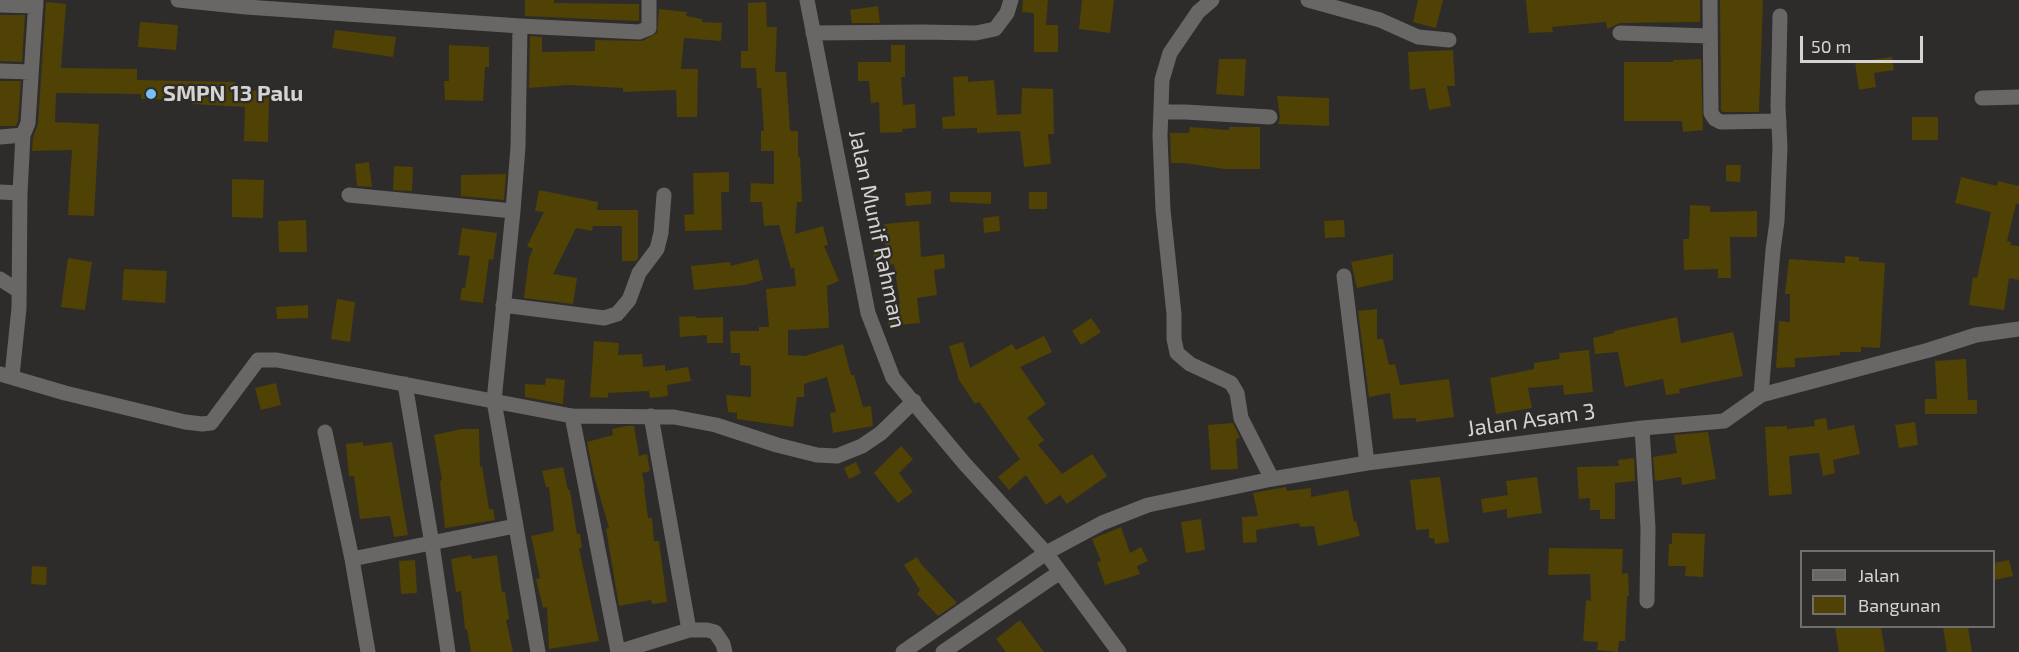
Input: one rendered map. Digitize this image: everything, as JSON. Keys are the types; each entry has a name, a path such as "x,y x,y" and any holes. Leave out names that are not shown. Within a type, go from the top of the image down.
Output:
{"street":[{"path":"178,0 246,7 520,26 644,32 650,24 649,0"},
{"name":"Jalan Munif Rahman","path":"807,0 868,313 893,378 964,463 1046,553 1119,652"},
{"path":"813,33 976,33 996,29 1007,14 1011,0"},
{"path":"1212,0 1198,12 1170,53 1162,80 1160,136 1163,210 1174,314 1174,339 1178,353 1190,364 1231,382 1237,393 1241,418 1272,479"},
{"path":"1308,0 1380,20 1418,37 1449,40"},
{"path":"1710,0 1711,113 1720,122 1779,121"},
{"path":"0,5 36,3 28,123 23,135 17,337 6,375 65,393 185,422 202,424 210,423 258,360 277,360 572,416 674,417 716,425 777,445 817,455 837,456 872,440 914,401"},
{"path":"1761,395 1773,250 1778,220 1780,16"},
{"path":"520,26 518,147 494,401 538,652"},
{"path":"1620,33 1709,36"},
{"path":"0,71 31,72"},
{"path":"1982,98 2019,97"},
{"path":"1161,112 1270,117"},
{"path":"0,136 23,135"},
{"path":"0,192 20,193"},
{"path":"349,195 513,211"},
{"path":"503,305 604,318 617,314 629,300 639,273 657,249 661,233 664,195"},
{"path":"1344,276 1367,463"},
{"path":"0,279 19,291"},
{"name":"Jalan Asam 3","path":"903,652 1046,553 1102,523 1137,509 1272,479 1367,463 1642,428 1724,421 1761,395 1929,350 1976,335 2019,328"},
{"path":"405,384 448,652"},
{"path":"572,416 624,651 689,630 707,630 715,632 725,652"},
{"path":"651,416 689,630"},
{"path":"1642,428 1648,528 1647,601"},
{"path":"325,432 352,559 368,652"},
{"path":"352,559 515,526"},
{"path":"943,652 1060,572"}],"building":[{"path":"525,0 554,0 554,3 639,4 639,21 525,16"},
{"path":"1023,0 1048,0 1046,25 1058,25 1058,52 1034,52 1034,13 1022,12"},
{"path":"1082,0 1114,0 1110,33 1079,29"},
{"path":"1418,0 1443,0 1436,28 1413,22"},
{"path":"1526,0 1700,0 1700,22 1620,23 1607,29 1606,22 1552,27 1553,32 1529,33"},
{"path":"1720,0 1763,0 1759,112 1723,112 1721,110"},
{"path":"46,2 66,4 61,68 137,69 137,80 235,82 235,90 269,91 268,142 244,141 245,107 193,104 193,100 141,99 141,94 56,93 55,122 99,124 94,216 68,215 72,150 32,151 33,137 38,124"},
{"path":"766,2 767,27 777,27 775,72 786,72 790,131 798,131 802,202 797,202 795,234 823,226 828,245 824,246 839,281 827,286 829,328 788,330 788,355 805,356 843,344 863,407 871,406 873,426 833,433 830,413 836,412 827,377 804,384 804,397 797,397 793,427 737,419 737,413 728,412 726,395 751,397 751,366 740,365 740,353 731,353 730,331 759,331 759,327 769,327 766,289 796,286 794,267 791,269 779,225 764,226 762,202 750,202 751,183 774,184 774,151 761,151 761,131 764,131 761,88 757,88 756,68 741,68 741,51 748,51 748,3"},
{"path":"878,6 880,23 852,23 850,10"},
{"path":"659,9 687,12 686,16 702,19 702,22 722,23 721,41 684,38 681,69 698,69 697,117 677,117 676,90 623,92 623,88 568,85 529,88 530,36 542,37 542,52 595,51 595,40 642,41 657,33"},
{"path":"0,15 25,15 22,62 0,61"},
{"path":"140,22 178,25 176,50 138,47"},
{"path":"335,30 396,37 393,57 332,48"},
{"path":"449,45 489,47 489,67 485,67 483,101 445,100 444,81 449,81"},
{"path":"891,45 905,45 905,77 901,77 903,105 915,104 916,128 902,129 903,132 880,133 879,102 871,103 869,81 858,81 858,62 891,62"},
{"path":"1453,50 1455,86 1447,86 1451,106 1429,110 1425,88 1410,90 1408,52"},
{"path":"1892,57 1894,70 1874,73 1876,87 1859,90 1855,62"},
{"path":"1219,59 1246,59 1244,96 1216,94"},
{"path":"1701,59 1703,130 1683,132 1682,121 1624,121 1624,62 1673,62 1673,60"},
{"path":"968,76 968,82 994,80 997,115 1021,114 1022,88 1053,89 1054,134 1048,134 1051,164 1024,167 1020,131 977,133 977,128 943,129 942,117 955,116 953,77"},
{"path":"0,81 21,81 16,126 0,126"},
{"path":"1277,96 1329,98 1329,126 1278,124 1280,117"},
{"path":"1912,117 1938,117 1938,140 1912,140"},
{"path":"1190,127 1229,130 1229,127 1260,127 1260,169 1224,169 1171,163 1170,133 1189,133"},
{"path":"369,162 372,187 357,186 355,164"},
{"path":"1726,165 1741,165 1740,182 1726,181"},
{"path":"394,166 413,167 412,191 393,190"},
{"path":"729,172 729,192 721,192 722,230 685,231 684,215 694,214 693,173"},
{"path":"506,174 504,200 461,196 461,175"},
{"path":"1961,177 1997,186 1998,181 2019,186 2019,204 2016,204 2007,241 2011,242 2010,245 2019,246 2019,280 2009,278 2004,310 1969,305 1973,277 1977,278 1991,212 1955,203"},
{"path":"232,179 264,180 263,218 232,217"},
{"path":"539,190 598,202 597,210 638,210 638,258 636,261 622,261 622,226 593,226 592,231 576,228 553,274 577,278 573,304 524,298 529,258 533,249 527,246 544,212 535,211"},
{"path":"931,191 931,204 906,206 905,193"},
{"path":"950,192 991,192 991,204 950,202"},
{"path":"1029,192 1047,192 1047,209 1029,209"},
{"path":"1690,205 1710,206 1710,212 1757,211 1757,237 1730,237 1731,278 1718,278 1718,269 1684,270 1683,239 1689,239"},
{"path":"999,216 1000,231 984,233 983,218"},
{"path":"306,220 307,252 279,252 278,221"},
{"path":"1344,220 1345,237 1325,238 1324,221"},
{"path":"919,221 921,257 944,254 945,268 934,270 937,295 917,298 920,323 888,326 886,307 900,304 894,264 875,267 873,254 886,252 884,224"},
{"path":"462,228 497,233 493,260 489,259 483,303 460,300 462,288 465,288 470,256 458,255"},
{"path":"1393,254 1393,280 1357,288 1351,262"},
{"path":"1845,256 1859,257 1859,261 1885,263 1880,348 1861,347 1861,352 1840,352 1840,355 1795,358 1795,367 1776,368 1779,321 1790,322 1790,294 1785,294 1789,259 1845,263"},
{"path":"68,258 92,262 85,310 61,307"},
{"path":"758,259 763,280 744,285 694,290 691,266 730,262 731,266"},
{"path":"124,269 167,271 165,303 122,300"},
{"path":"337,299 355,302 350,342 331,339"},
{"path":"308,305 308,318 277,319 276,307"},
{"path":"1377,309 1377,339 1383,339 1389,365 1395,364 1400,385 1449,379 1454,417 1416,422 1416,418 1393,419 1390,393 1369,397 1358,311"},
{"path":"696,316 696,318 723,317 723,343 707,343 707,335 680,337 679,317"},
{"path":"1677,317 1681,343 1733,332 1743,376 1679,389 1680,393 1666,395 1663,379 1625,387 1618,352 1595,354 1593,338"},
{"path":"1091,318 1101,332 1081,345 1072,331"},
{"path":"1044,336 1052,352 1020,367 1046,404 1027,418 1044,440 1038,445 1062,474 1092,454 1107,476 1067,504 1060,495 1046,505 1026,475 1009,490 998,477 1020,459 979,402 975,404 959,380 949,346 963,342 970,368 1012,344 1016,350"},
{"path":"594,341 619,343 618,355 642,354 643,367 665,365 665,371 688,367 691,381 667,385 668,396 650,398 649,391 608,393 608,398 590,397"},
{"path":"1589,350 1593,392 1564,395 1563,385 1528,388 1532,408 1496,414 1490,378 1534,369 1534,363 1560,359 1559,353"},
{"path":"1966,359 1968,400 1977,400 1977,414 1925,414 1925,399 1937,399 1935,361"},
{"path":"546,378 565,380 563,404 525,397 525,384 545,385"},
{"path":"276,383 281,405 261,410 255,388"},
{"path":"1826,418 1828,430 1854,425 1860,454 1833,460 1835,473 1823,476 1819,453 1789,456 1792,494 1769,496 1765,427 1787,426 1787,429 1815,426 1814,420"},
{"path":"1915,422 1918,445 1899,448 1895,425"},
{"path":"1233,423 1240,438 1236,439 1238,469 1211,470 1208,425"},
{"path":"634,426 639,456 647,454 650,471 642,473 648,518 652,518 654,541 659,541 667,602 652,604 651,600 619,606 606,529 609,528 587,442 613,435 612,429"},
{"path":"462,429 479,429 480,467 482,466 489,509 493,509 495,520 445,528 440,481 442,480 434,435"},
{"path":"1708,432 1716,479 1682,485 1681,477 1655,481 1653,457 1677,453 1674,435"},
{"path":"363,442 363,446 392,442 408,535 394,537 390,516 360,519 354,476 349,476 346,444"},
{"path":"901,446 913,459 899,473 913,492 898,503 874,473"},
{"path":"1634,458 1635,481 1615,483 1615,519 1600,519 1600,510 1590,510 1590,498 1579,499 1577,467 1619,466 1618,460"},
{"path":"856,462 861,473 849,479 844,468"},
{"path":"563,467 568,490 570,490 577,534 580,534 582,548 579,548 599,641 549,649 547,607 543,608 536,579 540,578 531,536 554,531 549,487 546,487 542,471"},
{"path":"1440,477 1449,542 1435,544 1434,538 1429,538 1429,529 1416,530 1410,480"},
{"path":"1537,477 1542,513 1507,518 1507,509 1483,513 1481,499 1508,495 1506,481"},
{"path":"1286,487 1287,491 1311,488 1311,497 1348,490 1354,522 1356,521 1360,536 1318,546 1314,526 1300,527 1299,523 1256,530 1257,542 1243,543 1242,517 1258,516 1253,493"},
{"path":"1201,519 1205,550 1186,553 1181,522"},
{"path":"1121,527 1130,553 1141,547 1148,561 1137,566 1140,574 1105,585 1097,562 1101,561 1092,539"},
{"path":"1672,533 1705,534 1703,577 1685,576 1686,566 1668,566"},
{"path":"1549,548 1623,549 1622,574 1628,573 1629,596 1627,596 1625,641 1619,641 1618,652 1597,650 1598,642 1583,641 1586,600 1591,601 1590,574 1548,575"},
{"path":"471,555 472,559 497,555 502,592 505,592 509,619 506,620 513,652 471,652 467,629 465,629 461,591 456,592 451,559"},
{"path":"917,557 957,603 938,616 917,594 920,590 904,565"},
{"path":"415,560 417,593 401,594 399,561"},
{"path":"2009,560 2013,576 1995,580 1995,563"},
{"path":"32,566 47,567 46,585 31,584"},
{"path":"1020,620 1044,652 1006,652 996,639"},
{"path":"1835,628 1881,628 1885,652 1839,652"},
{"path":"1943,628 1968,628 1972,652 1947,652"}],"place":[{"name":"SMPN 13 Palu","path":"151,94"}]}
